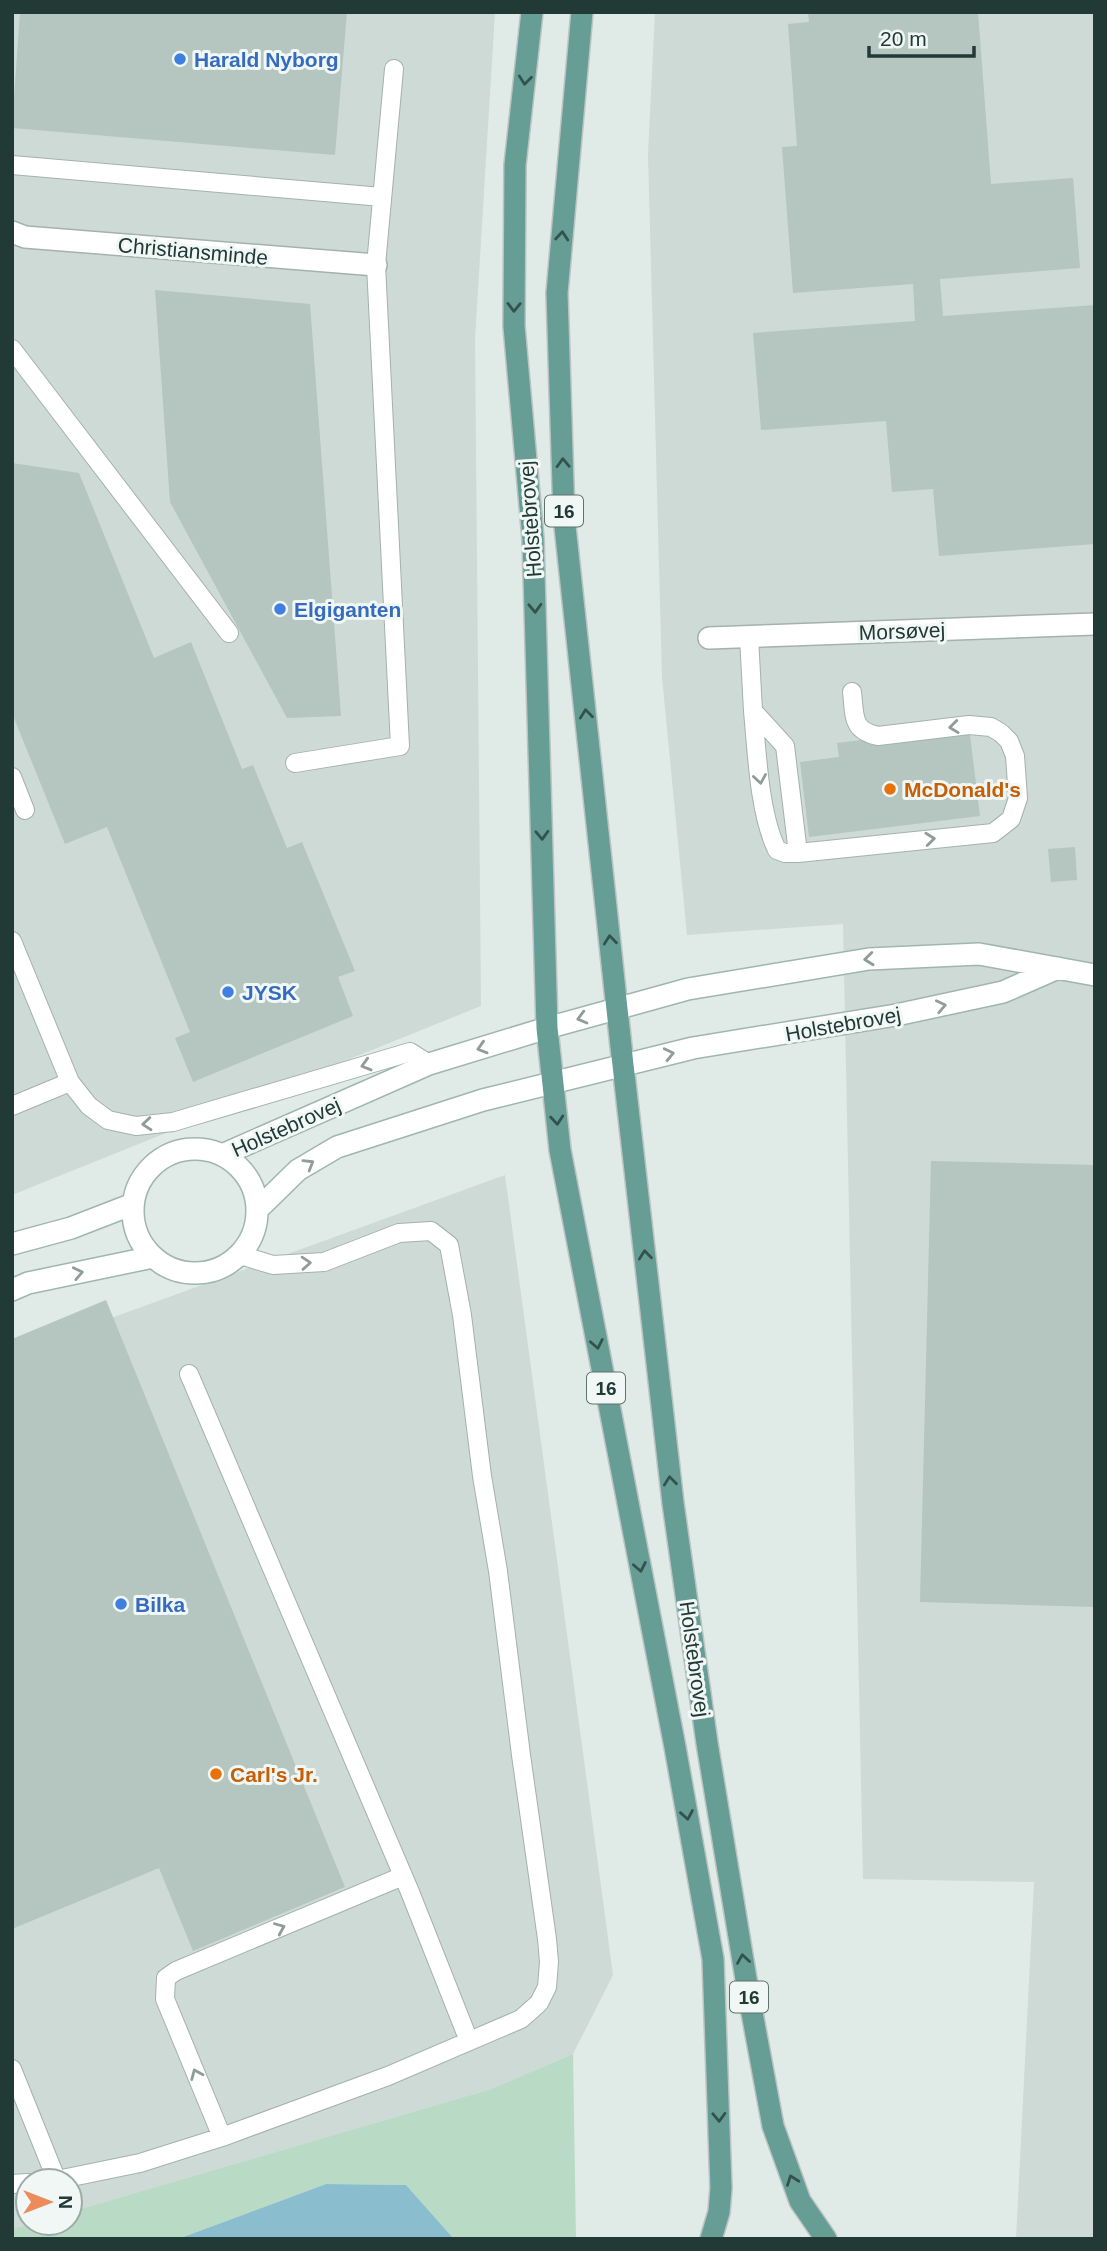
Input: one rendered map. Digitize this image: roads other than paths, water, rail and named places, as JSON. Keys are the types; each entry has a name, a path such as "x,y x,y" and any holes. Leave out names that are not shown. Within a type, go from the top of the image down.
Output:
{"main road":[{"name":"Holstebrovej","path":"532,12 515,166 514,326 533,539 547,1028 559,1150 675,1748 713,1959 721,2188 719,2212 711,2239"},
{"name":"Holstebrovej","path":"582,12 557,293 564,503 623,1065 673,1503 707,1743 748,1991 773,2126 800,2200 827,2239"}],"street":[{"name":"Christiansminde","path":"12,232 25,237 376,265"},
{"name":"Morsøvej","path":"709,638 1095,624"},
{"name":"Holstebrovej","path":"222,1154 429,1064 688,989 869,959 979,954 1095,975"},
{"name":"Holstebrovej","path":"258,1209 298,1170 337,1147 484,1100 693,1048 896,1015 1003,992 1058,968"},
{"path":"202,1149 222,1154 247,1176 255,1192 258,1209 250,1242 240,1255 225,1267 206,1273 187,1273 169,1268 153,1257 141,1242 134,1224 133,1204 139,1185 149,1169 165,1157 183,1150 202,1149"},
{"path":"12,1244 71,1228 133,1204"},
{"path":"12,1290 28,1283 153,1257"}],"lane":[{"path":"295,763 400,746 376,265 394,69"},
{"path":"12,164 383,197"},
{"path":"12,349 229,633"},
{"path":"749,637 757,757 769,834 777,850 798,853 993,833 1011,820 1018,798 1015,756 1009,741 1001,733 982,725 878,736 864,733 856,722 852,692"},
{"path":"753,711 785,746 798,853"},
{"path":"12,778 25,810"},
{"path":"12,941 69,1082 89,1106 108,1121 136,1126 173,1122 410,1052 429,1064"},
{"path":"12,1106 69,1082"},
{"path":"84,2175 140,2163 222,2137 388,2076 521,2020 539,2003 547,1987 549,1962 498,1571 449,1245 431,1231 399,1233 324,1262 273,1265 240,1255"},
{"path":"189,1374 445,1976 469,2041"},
{"path":"222,2137 165,1999 166,1978 176,1971 403,1876"},
{"path":"12,2069 51,2167"}],"water":[{"path":"326,2184 406,2185 454,2239 178,2239"}],"place":[{"name":"Harald Nyborg","path":"180,59"},
{"name":"Elgiganten","path":"280,609"},
{"name":"McDonald's","path":"890,789"},
{"name":"JYSK","path":"228,992"},
{"name":"Bilka","path":"121,1604"},
{"name":"Carl's Jr.","path":"216,1774"}]}
